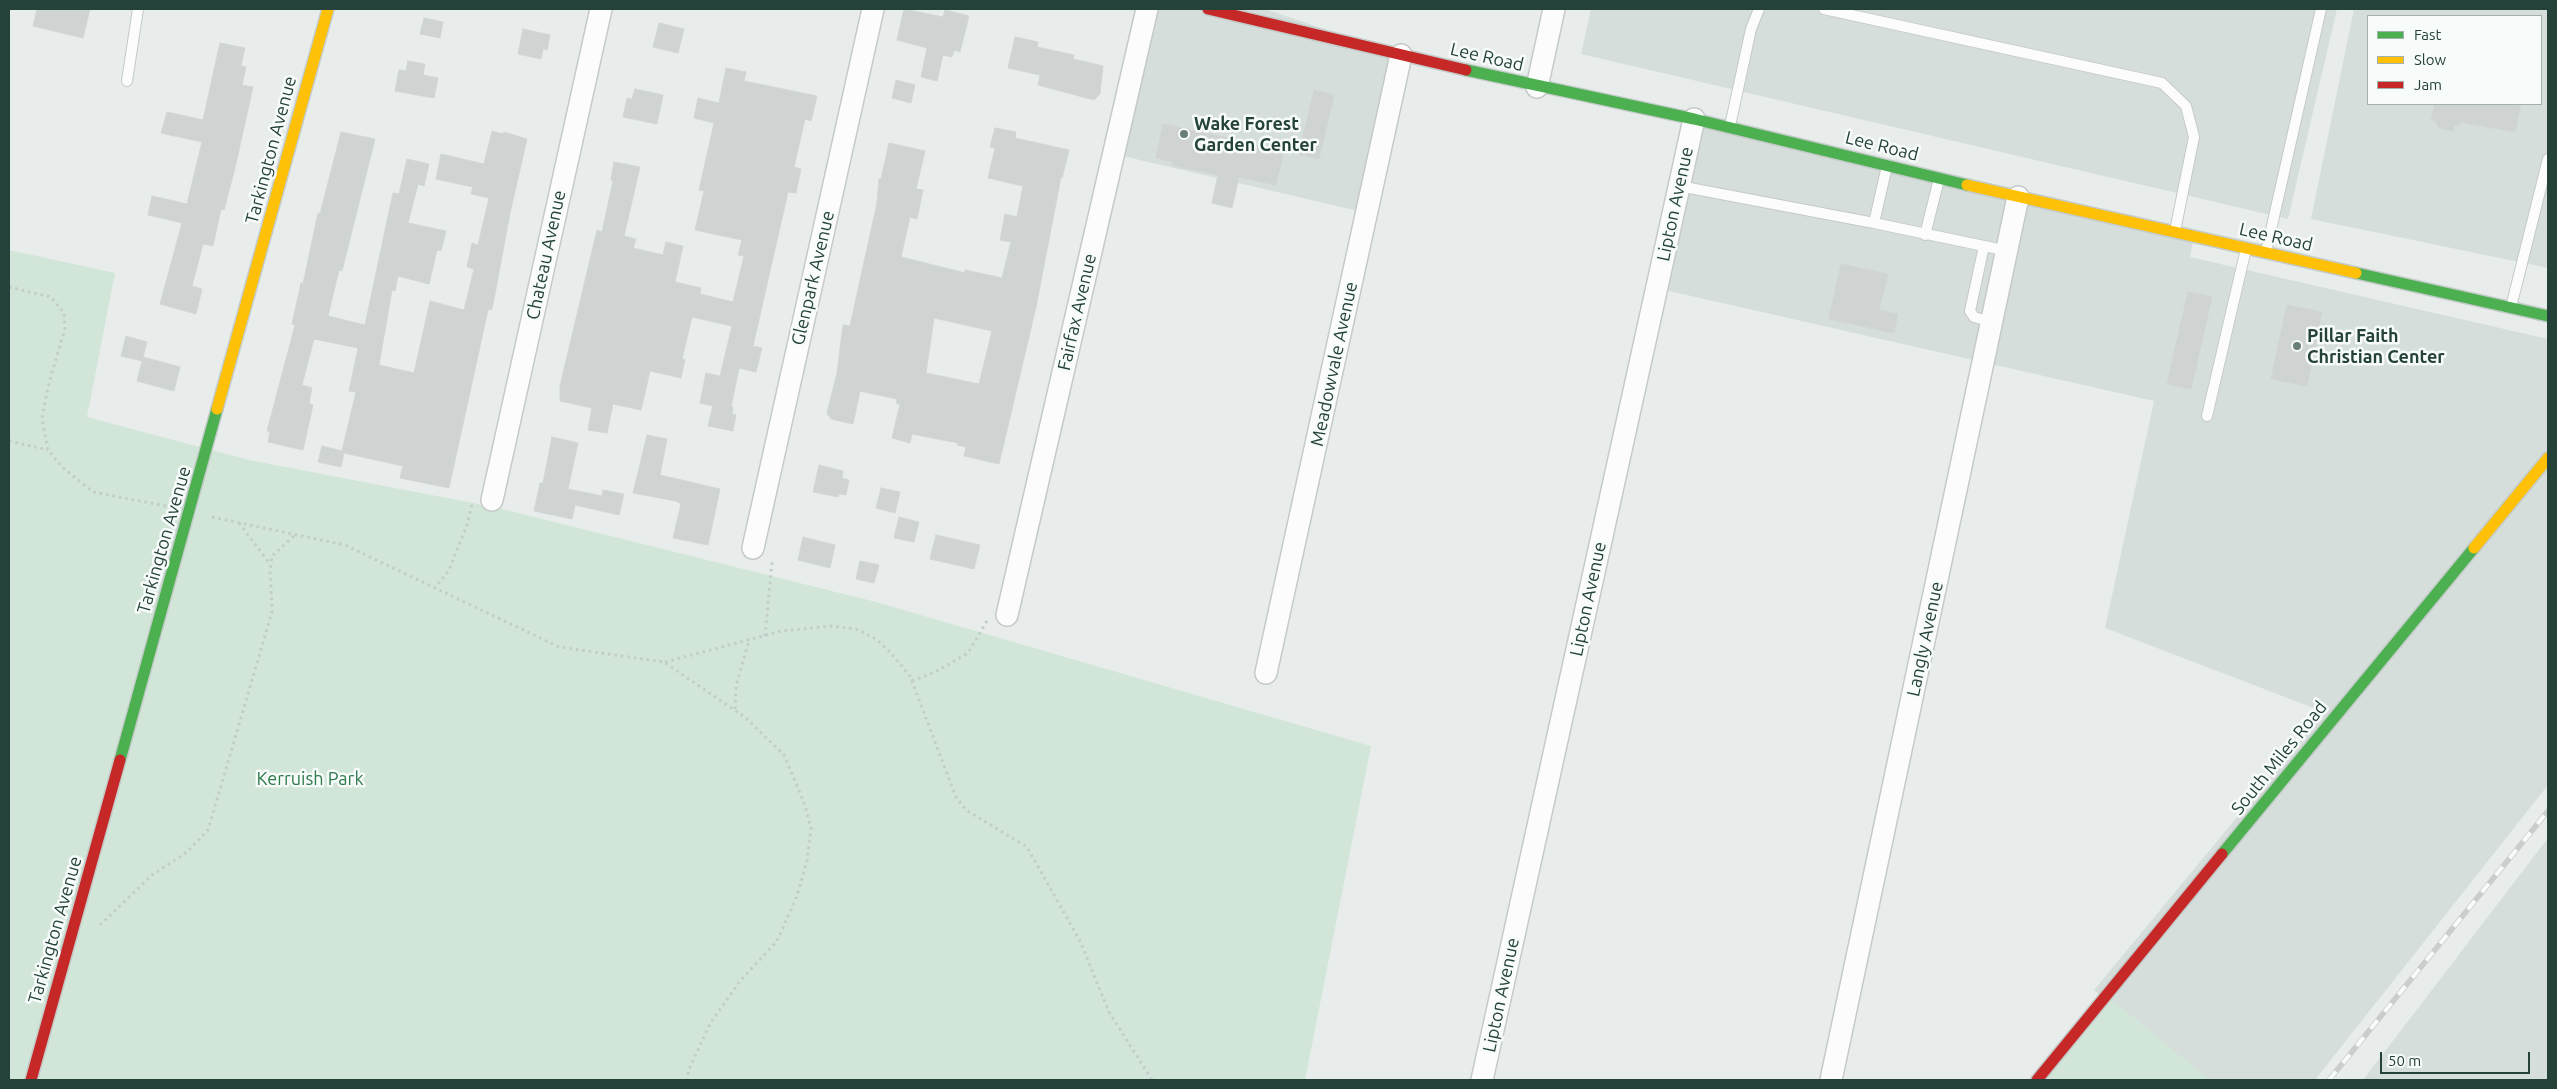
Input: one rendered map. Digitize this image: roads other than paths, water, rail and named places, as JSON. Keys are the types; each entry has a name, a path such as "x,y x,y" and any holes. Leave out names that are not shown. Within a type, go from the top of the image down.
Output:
{"street":[{"name":"Tarkington Avenue","path":"32,1080 328,9"},
{"name":"Chateau Avenue","path":"482,499 600,9"},
{"name":"Glenpark Avenue","path":"753,548 873,9"},
{"name":"Fairfax Avenue","path":"1000,614 1147,9"},
{"name":"Lee Road","path":"1208,9 1264,15 1402,54 1537,87 1730,127 2018,197 2548,316"},
{"path":"1537,87 1554,9"},
{"name":"Meadowvale Avenue","path":"1266,673 1402,54"},
{"name":"Lipton Avenue","path":"1482,1080 1694,119"},
{"name":"Langly Avenue","path":"1831,1080 2018,197"},
{"name":"South Miles Road","path":"2037,1080 2548,458"}],"lane":[{"path":"127,81 138,9"},
{"path":"1730,127 1751,29 1760,9"},
{"path":"1824,9 2162,83 2186,106 2194,137 2175,232"},
{"path":"2266,253 2321,9"},
{"path":"2511,308 2548,159"},
{"path":"1874,223 1887,165"},
{"path":"1925,235 1940,178"},
{"path":"1679,186 2008,251"},
{"path":"1984,246 1970,311 1974,317 1992,322"},
{"path":"2207,416 2246,248"}],"railway":[{"path":"2329,1080 2548,811"}],"place":[{"name":"Wake Forest Garden Center","path":"1184,134"},
{"name":"Pillar Faith Christian Center","path":"2297,346"}],"park label":[{"name":"Kerruish Park","path":"310,779"}]}
